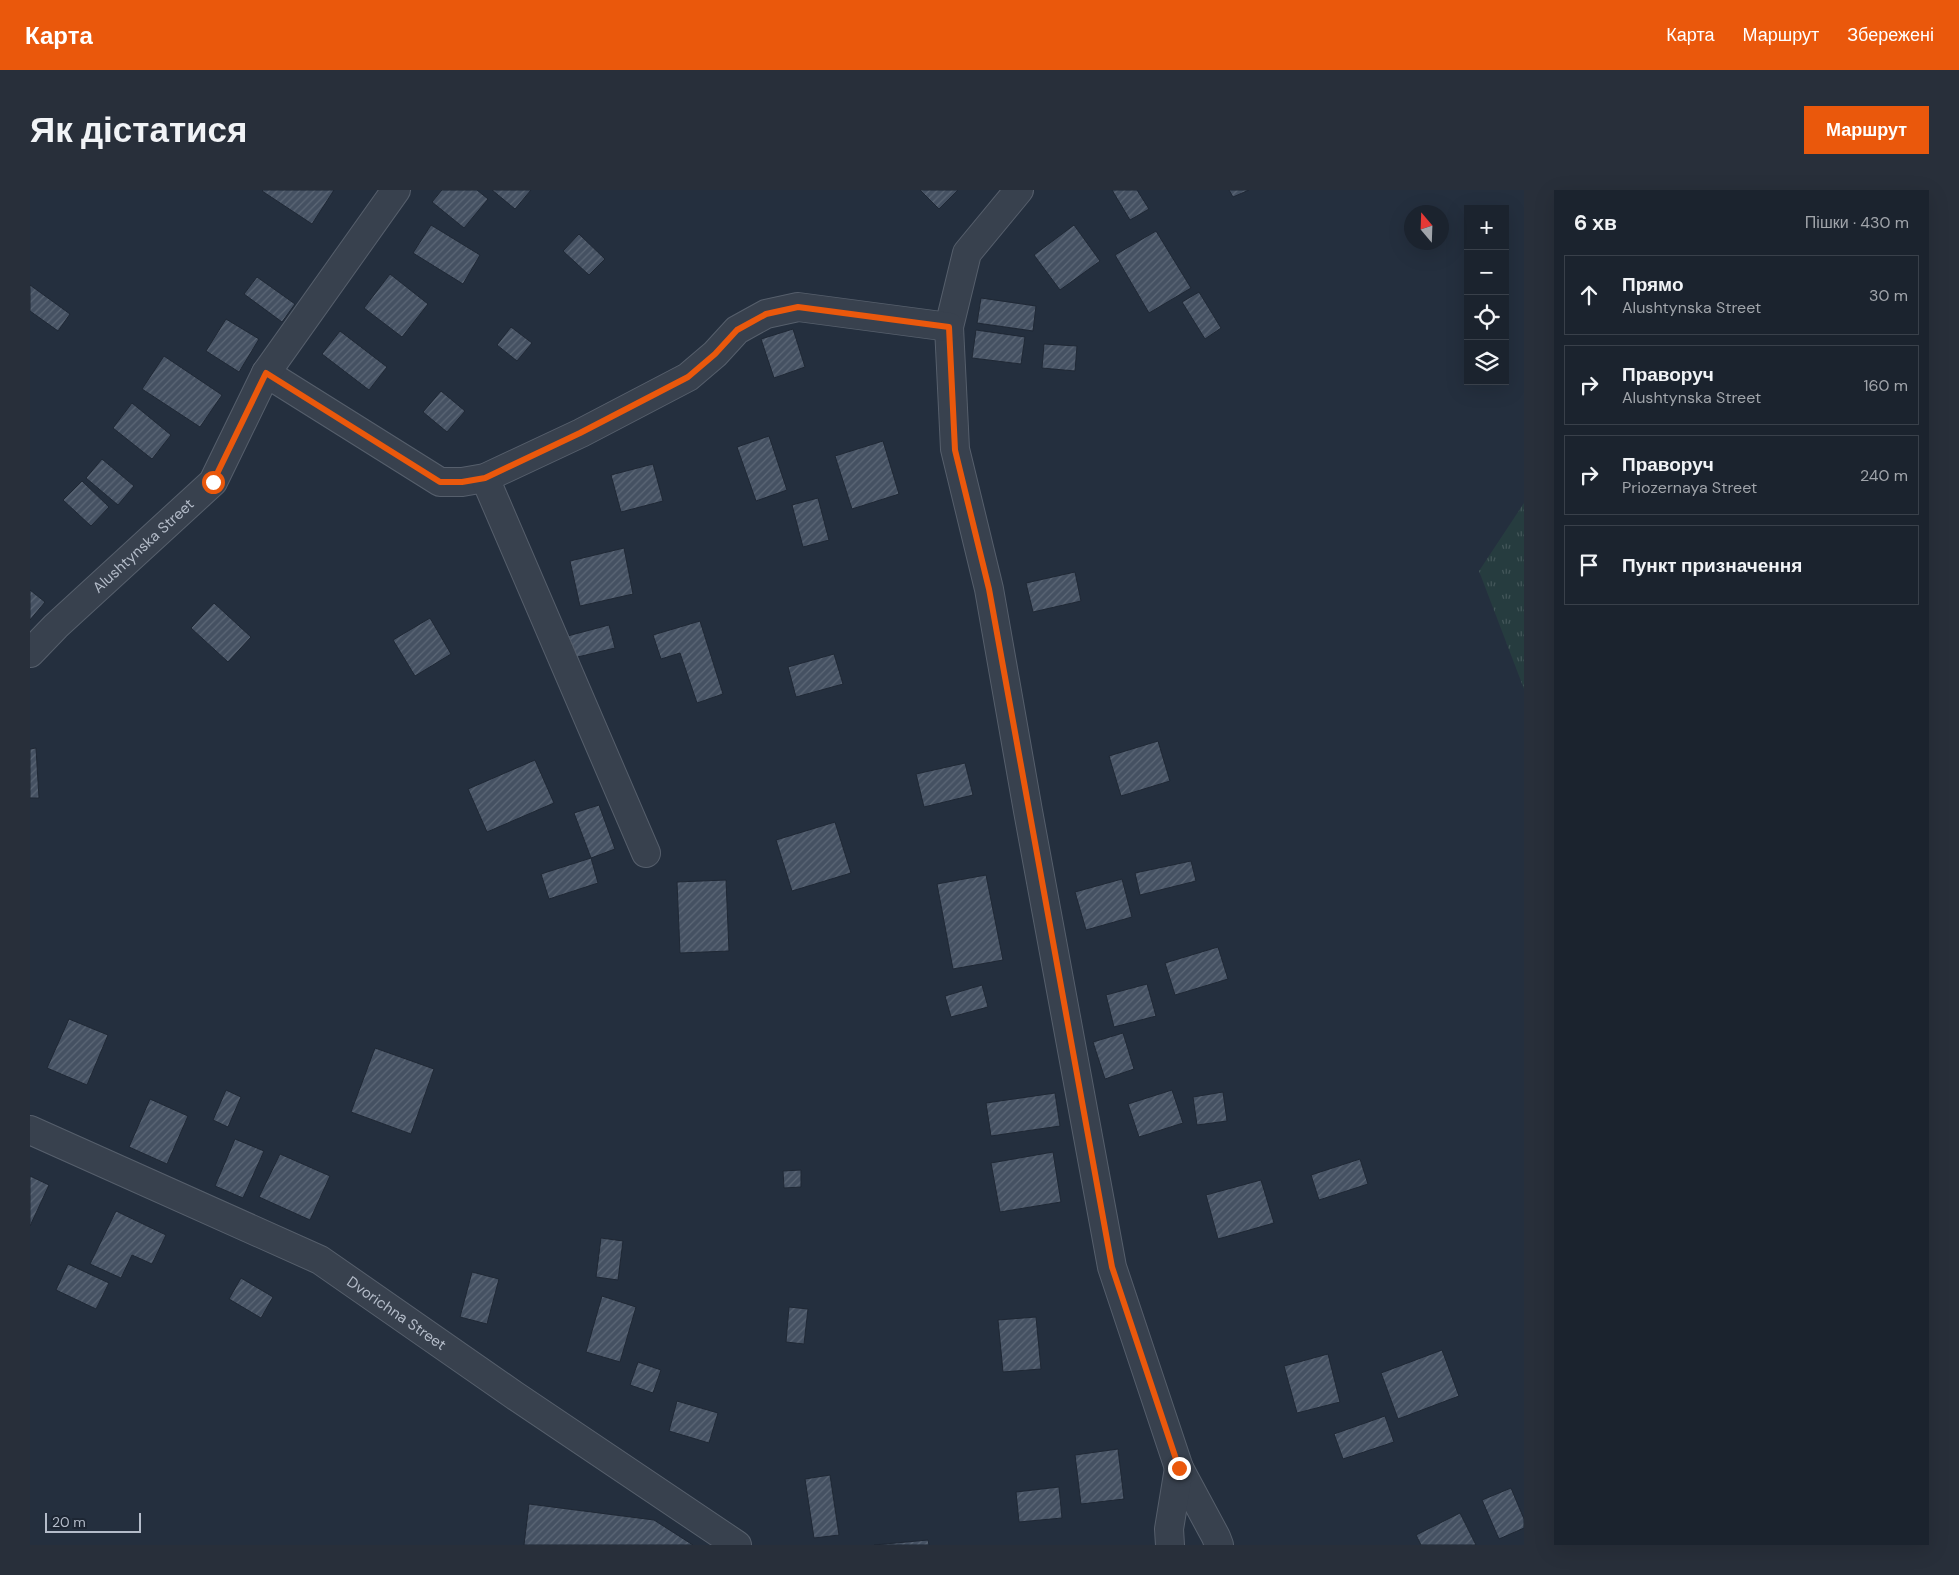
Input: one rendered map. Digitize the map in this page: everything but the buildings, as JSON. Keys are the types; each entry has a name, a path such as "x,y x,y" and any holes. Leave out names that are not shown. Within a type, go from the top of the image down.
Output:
{"street":[{"name":"Alushtynska Street","path":"30,653 56,626 213,482 266,373 396,190"},
{"path":"1020,190 967,253 949,327 955,450 989,589 1112,1267 1179,1468 1219,1545"},
{"path":"266,373 440,482 462,482 485,478 580,433 688,377 715,354 737,330 766,314 798,307 949,327"},
{"path":"485,478 646,853"},
{"name":"Dvorichna Street","path":"30,1130 320,1260 514,1395 737,1545"},
{"path":"1170,1545 1169,1530 1179,1468"}],"green space":[{"path":"1524,503 1524,689 1479,571"}],"route":[{"path":"213,482 266,373 440,482 462,482 485,478 580,433 688,377 715,354 737,330 766,314 798,307 949,327 955,450 989,589 1112,1267 1179,1468"}]}
